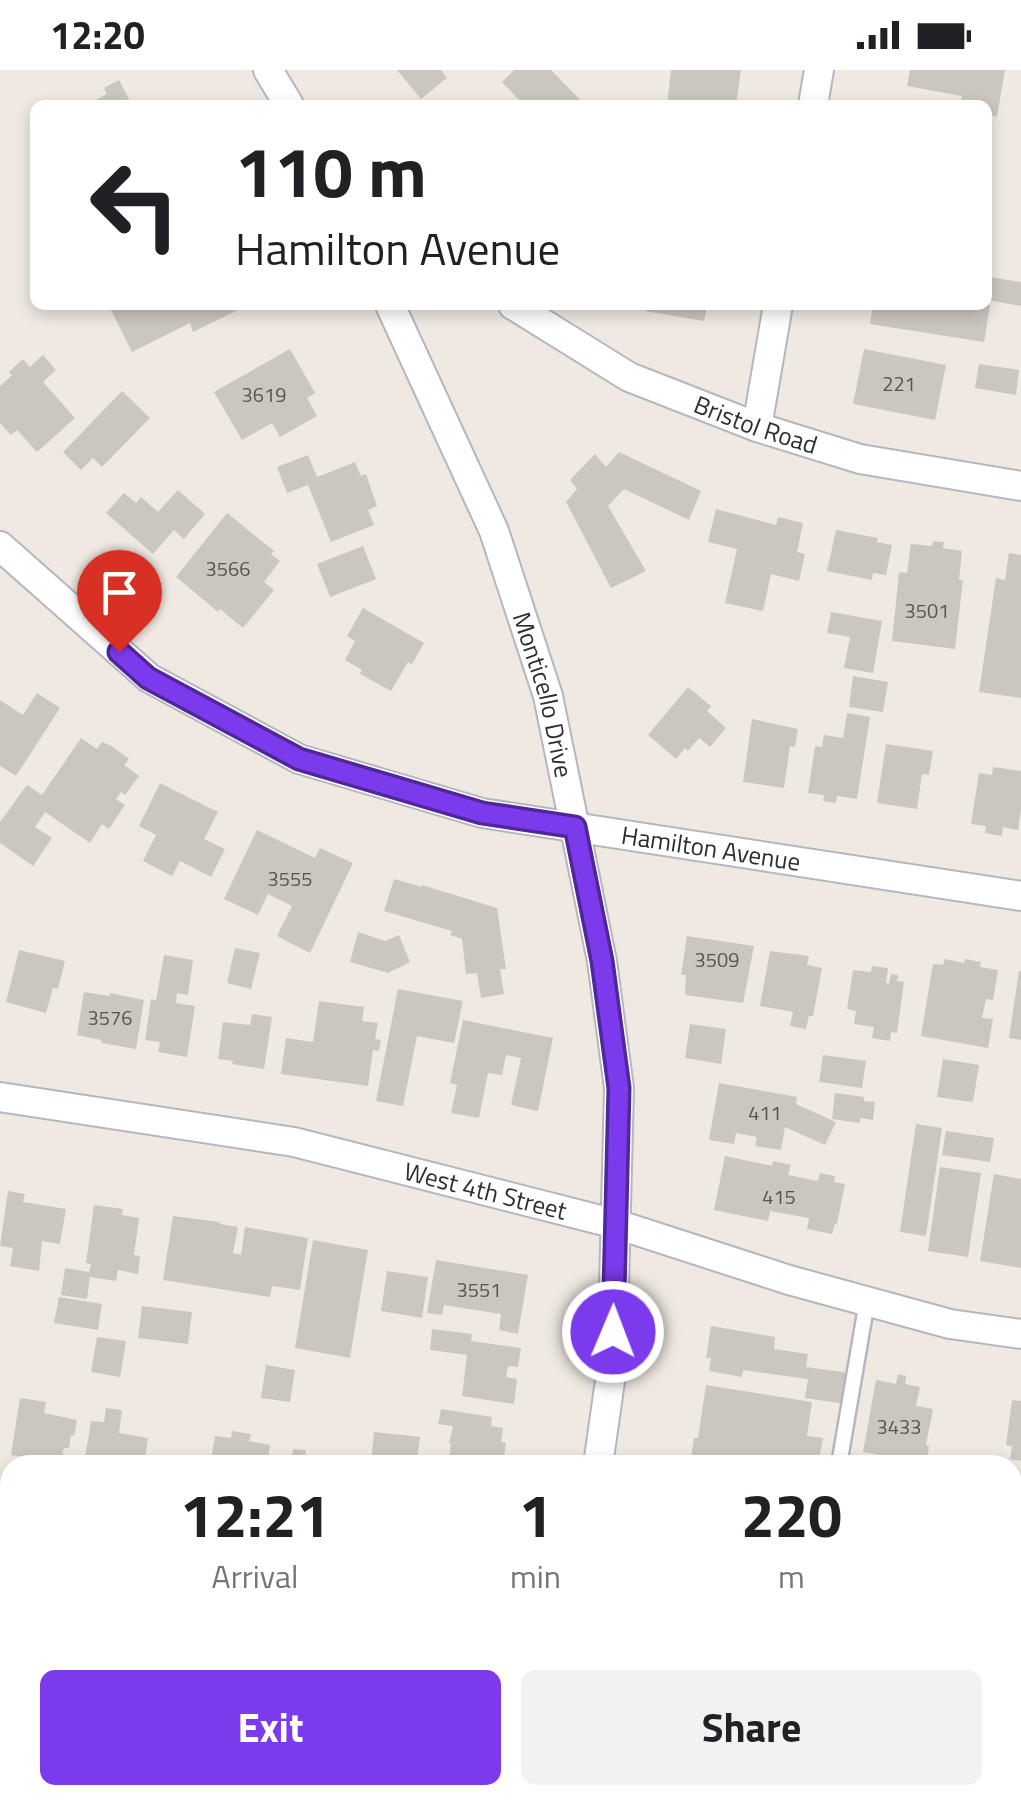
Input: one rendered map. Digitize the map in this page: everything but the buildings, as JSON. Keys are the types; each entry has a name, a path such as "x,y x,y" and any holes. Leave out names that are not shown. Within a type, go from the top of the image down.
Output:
{"street":[{"path":"268,70 286,100"},
{"path":"814,100 819,70"},
{"name":"Monticello Drive","path":"392,310 494,531 548,696 602,961 619,1088 612,1367 599,1455"},
{"name":"Bristol Road","path":"521,310 629,377 758,427 860,459 1021,486"},
{"path":"758,427 777,310"},
{"name":"Hamilton Avenue","path":"0,546 148,678 299,759 482,813 1021,896"},
{"name":"West 4th Street","path":"0,1098 294,1142 616,1224 789,1280 950,1324 1021,1334"}],"lane":[{"path":"841,1455 867,1301"}],"route":[{"path":"119,652 148,678 299,759 482,813 575,827 602,961 619,1088 613,1332"}]}
